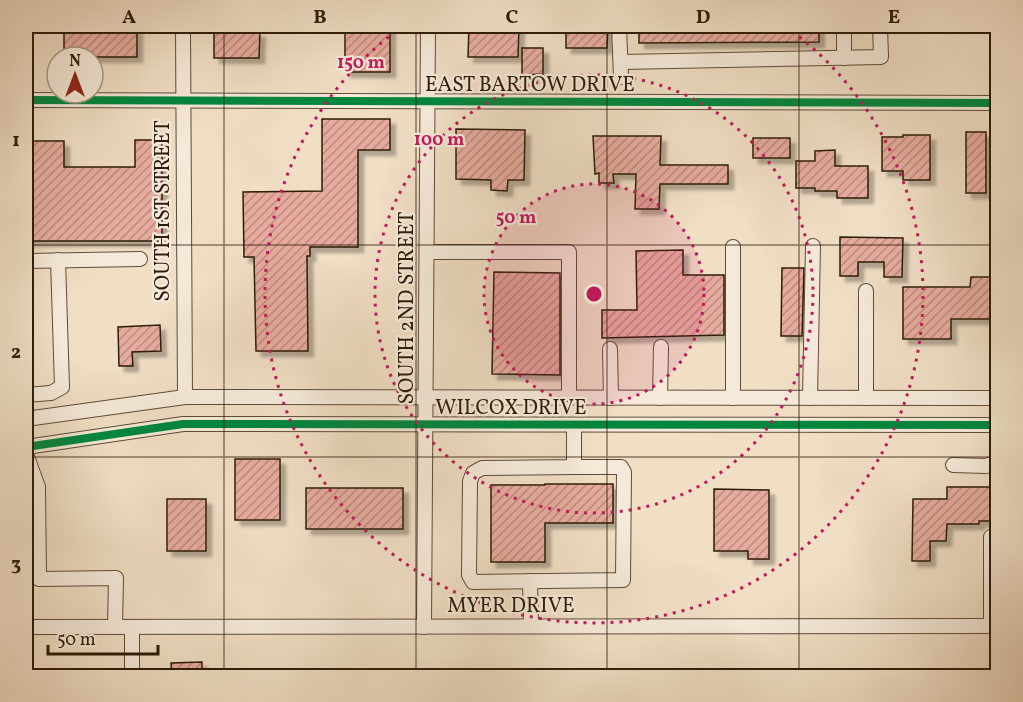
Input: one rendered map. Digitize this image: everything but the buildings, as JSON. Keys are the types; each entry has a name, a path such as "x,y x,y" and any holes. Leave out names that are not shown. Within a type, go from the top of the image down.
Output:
{"street":[{"name":"SOUTH 1ST STREET","path":"183,26 185,397"},
{"name":"SOUTH 2ND STREET","path":"424,627 428,26"},
{"path":"619,26 621,69 880,57 880,26"},
{"path":"844,26 844,58"},
{"name":"EAST BARTOW DRIVE","path":"26,100 998,103"},
{"path":"810,398 813,246"},
{"path":"732,398 733,247"},
{"path":"427,252 569,252 569,398"},
{"path":"26,261 140,259"},
{"path":"26,395 51,393 62,387 58,260"},
{"path":"866,291 866,398"},
{"path":"660,398 661,347"},
{"path":"610,349 611,398"},
{"name":"WILCOX DRIVE","path":"26,419 185,397 998,398"},
{"name":"WILCOX DRIVE","path":"26,447 183,424 998,425"},
{"path":"574,425 574,467"},
{"path":"26,454 38,487 39,579 116,578 115,627"},
{"path":"953,465 986,466 998,462"},
{"path":"574,467 621,467 624,472 623,580 473,582 469,575 470,481 473,473 482,468 574,467"},
{"path":"994,626 991,537 998,534"},
{"path":"530,581 531,626"},
{"name":"MYER DRIVE","path":"26,627 994,626"},
{"path":"132,627 132,676"}],"cycle path":[{"path":"26,100 998,103"},
{"path":"26,447 183,424 998,425"}]}
